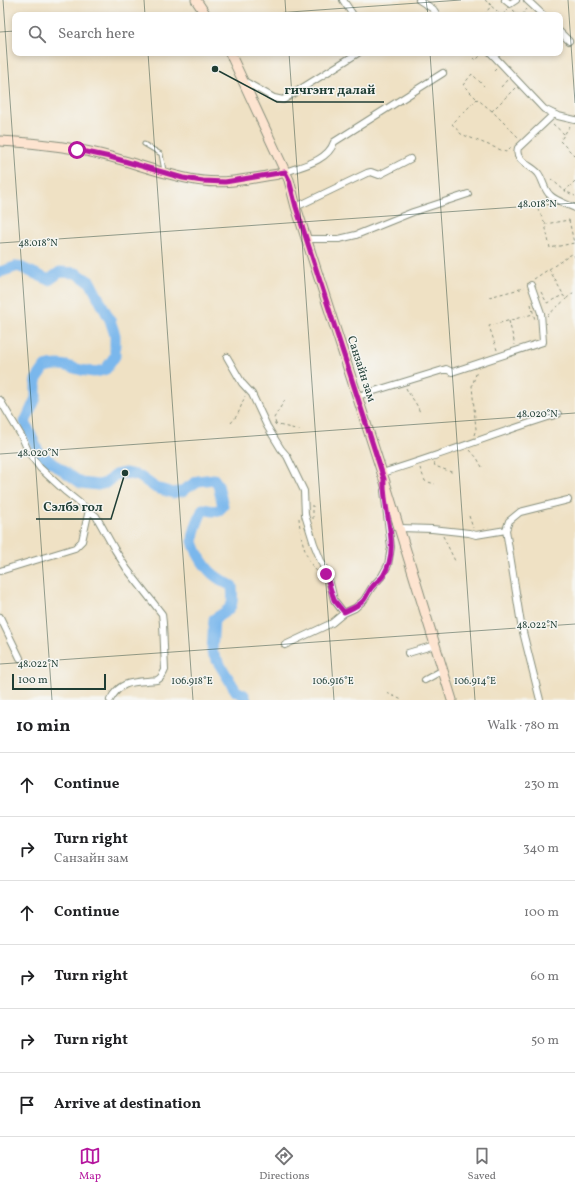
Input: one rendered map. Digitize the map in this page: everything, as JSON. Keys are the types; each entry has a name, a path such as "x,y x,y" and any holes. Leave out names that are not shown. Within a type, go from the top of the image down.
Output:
{"main road":[{"path":"196,0 204,12"},
{"name":"Санзайн зам","path":"231,56 289,180 296,207 400,528 452,700"},
{"path":"0,141 30,142 77,150 110,157 183,178 203,181 225,182 285,172"}],"street":[{"path":"343,0 351,12"},
{"path":"419,0 435,12"},
{"path":"505,0 510,4 516,0"},
{"path":"529,2 540,12"},
{"path":"563,35 569,41"},
{"path":"243,80 274,98 283,100 353,56"},
{"path":"494,56 544,109 574,122"},
{"path":"285,172 318,159 326,154 332,148 334,142 443,73"},
{"path":"554,114 518,148 517,152 522,161 538,174 549,195 575,208"},
{"path":"296,207 367,173 371,172 379,174 410,159"},
{"path":"306,238 339,239 356,235 414,212 468,194"},
{"path":"358,396 446,369 452,372 543,342 541,313 530,284"},
{"path":"227,357 252,394 267,426 280,449 287,456 304,491 305,515 314,544 330,583 334,600 344,612"},
{"path":"0,400 29,452 40,468 66,492 96,516 127,569 159,608 162,614 164,623 165,670 162,676 157,680 132,682 123,686 115,692 110,700"},
{"path":"285,645 332,623 344,612 354,608 364,600 372,587 382,576 388,565 391,547 383,476 418,462 558,414"},
{"path":"540,700 521,624 506,530 509,521 520,512 568,500"},
{"path":"0,571 75,548 82,540 89,510"},
{"path":"400,528 440,530 474,534 506,530"},
{"path":"0,617 20,658"},
{"path":"408,653 435,644"},
{"path":"425,680 443,670"}],"lane":[{"path":"144,144 161,154 164,172"}],"path":[{"path":"486,0 498,12"},
{"path":"486,12 494,0"},
{"path":"524,12 529,2"},
{"path":"509,7 515,12"},
{"path":"472,56 476,60 480,56"},
{"path":"484,86 472,74 463,85 476,99 492,111 519,138"},
{"path":"501,87 512,76"},
{"path":"492,111 517,87"},
{"path":"476,99 452,124 461,134 506,152 515,143"},
{"path":"552,122 564,134"},
{"path":"574,122 560,141 575,156"},
{"path":"551,179 565,191 575,196"},
{"path":"565,191 575,181"},
{"path":"535,204 545,224 550,248 574,243 569,220 545,224"},
{"path":"489,297 530,284 572,254 575,257"},
{"path":"549,270 566,299"},
{"path":"540,291 547,303 563,295"},
{"path":"547,316 575,291"},
{"path":"530,301 535,320"},
{"path":"498,354 489,326 533,314"},
{"path":"509,320 515,344"},
{"path":"479,367 472,386 476,430 469,444 482,467"},
{"path":"404,383 408,394 418,404 420,413"},
{"path":"231,423 238,414 247,388"},
{"path":"276,424 274,418 286,398"},
{"path":"267,426 276,424 300,430"},
{"path":"431,458 435,466 454,472"},
{"path":"418,462 425,481 436,484"},
{"path":"469,516 474,534"},
{"path":"440,530 456,563"},
{"path":"387,693 402,700"}],"waterway":[{"path":"0,272 18,266 49,280 60,272 76,273 90,282 110,320 115,335 115,356 106,369 94,372 53,365 45,367 36,380 36,398 25,422 39,453 81,483 98,485 106,483 115,475 125,473 139,476 156,488 173,493 182,491 198,481 214,479 218,485 223,506 219,510 213,511 203,509 195,529 193,541 199,556 209,570 221,580 232,586 233,599 230,607 214,619 212,652 236,691 244,695 246,700"}],"place":[{"name":"гичгэнт далай","path":"215,69"},
{"name":"Сэлбэ гол","path":"125,473"}],"route":[{"path":"77,150 110,157 183,178 203,181 225,182 285,172 289,180 296,207 384,479 389,526 391,547 388,565 382,576 372,587 364,600 354,608 344,612 334,600 326,574"}]}
